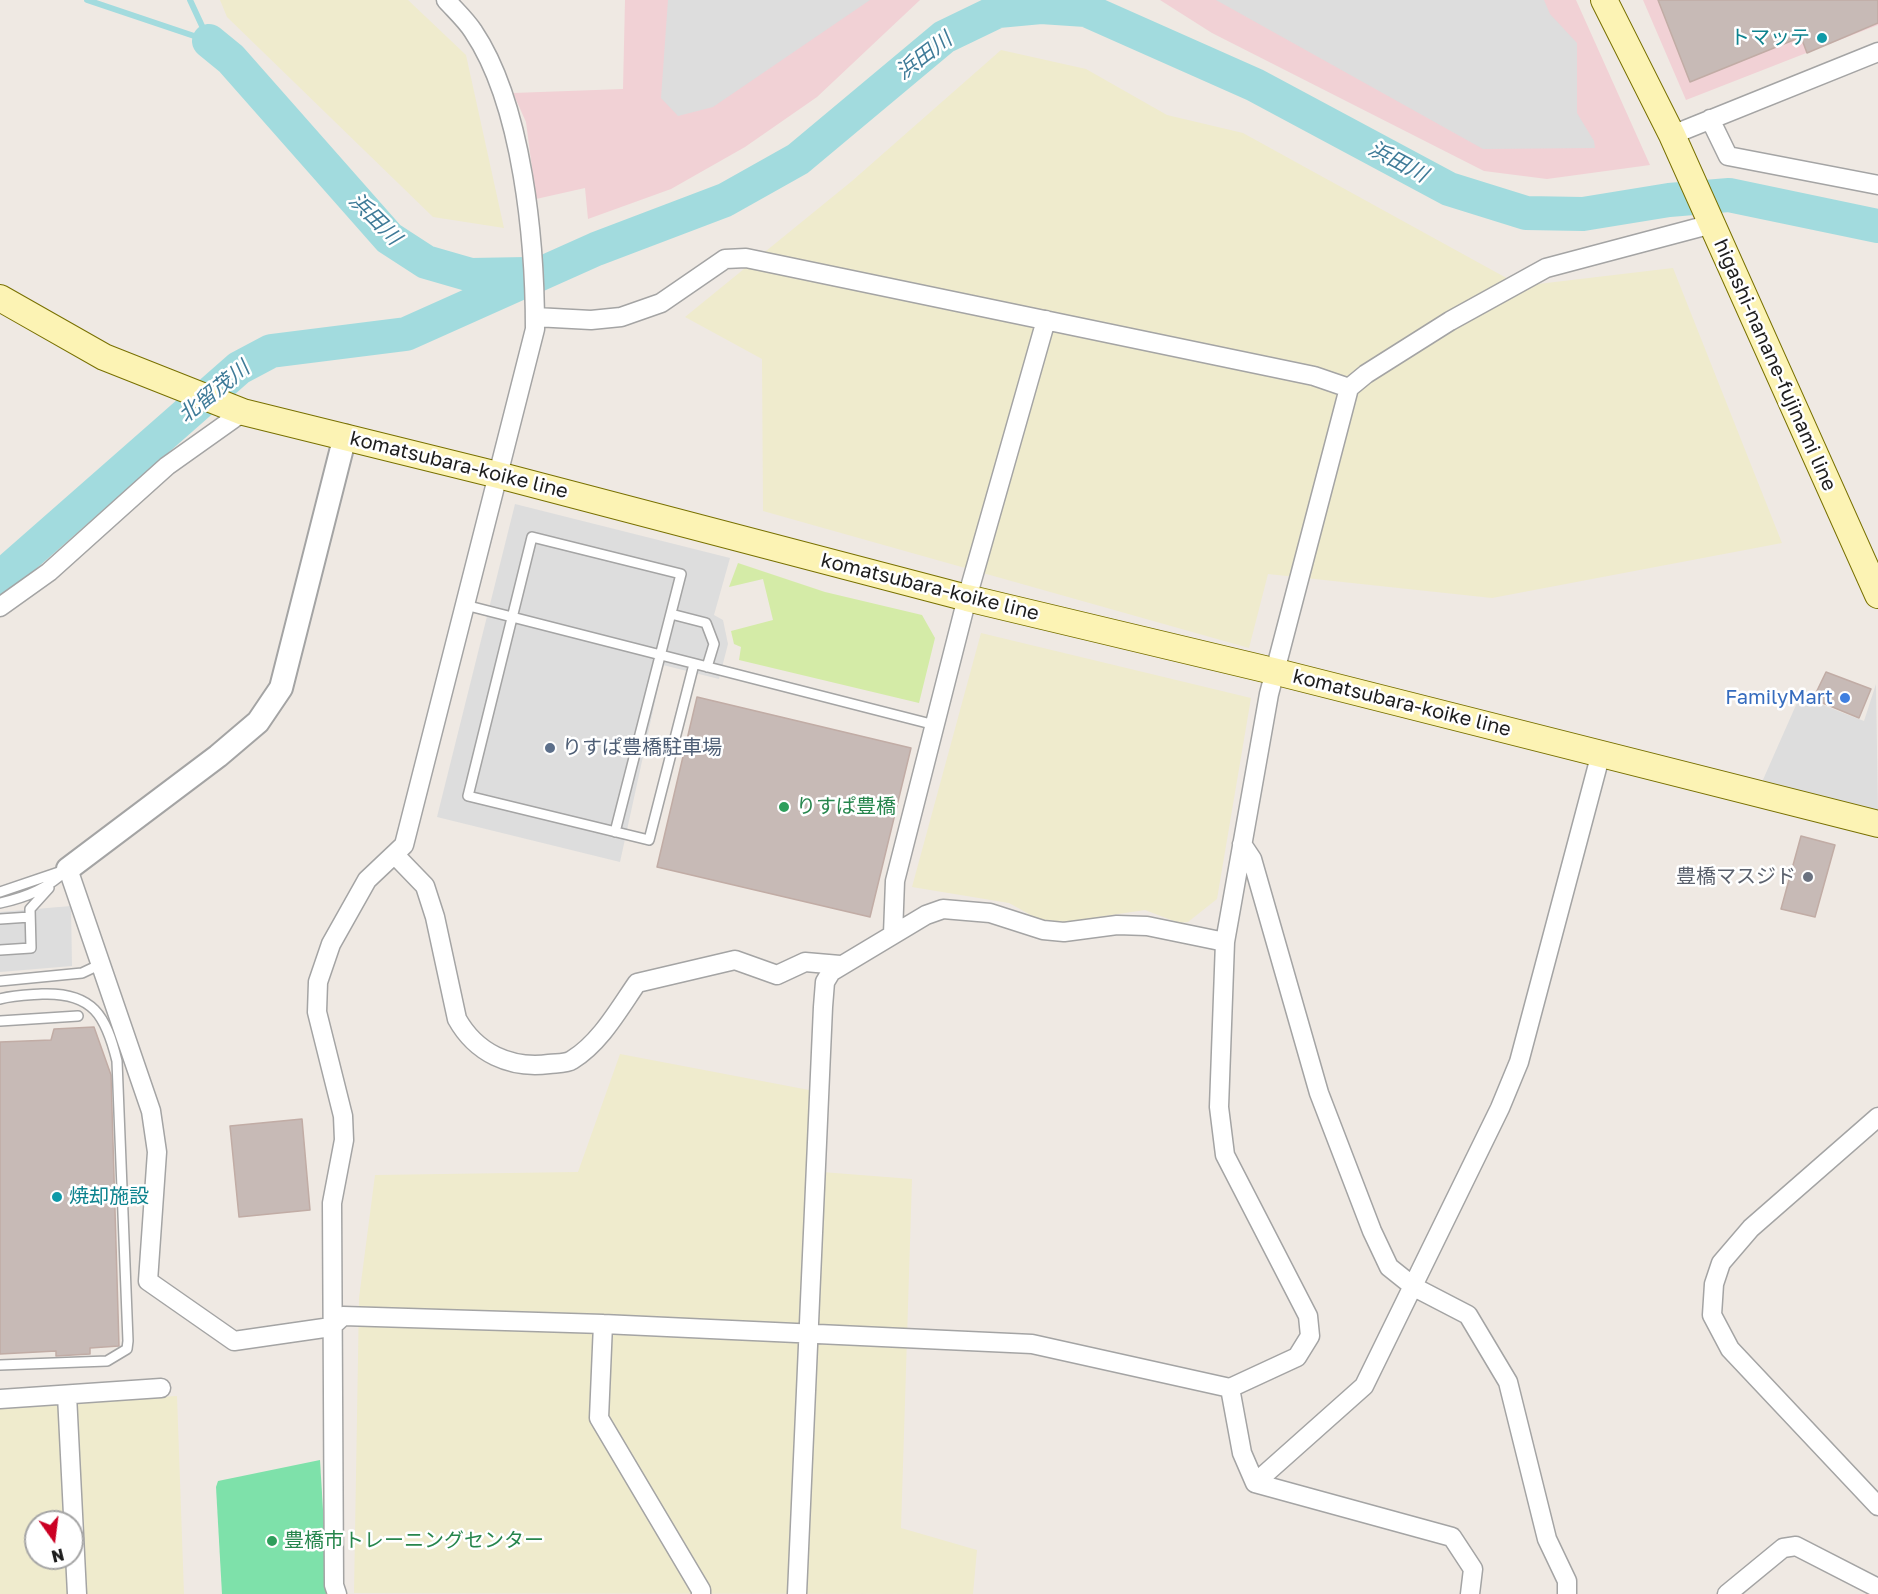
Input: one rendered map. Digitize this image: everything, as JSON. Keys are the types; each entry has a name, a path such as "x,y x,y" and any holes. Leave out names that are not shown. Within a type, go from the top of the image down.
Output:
{"main road":[{"name":"higashi-nanane-fujinami line","path":"1604,0 1672,135 1878,595"},
{"name":"higashi-nanane-fujinami line","path":"1623,0 1658,85 1672,135"},
{"name":"komatsubara-koike line","path":"0,298 104,357 237,409 967,598 1277,672 1878,824"}],"street":[{"path":"337,1594 334,1585 332,1203 344,1140 344,1128 317,1012 318,982 331,944 367,880 404,845 535,329 536,311 530,233 508,107 496,75 473,31 446,0"},
{"path":"1672,135 1878,52"},
{"path":"1710,119 1728,156 1878,185"},
{"path":"345,436 281,688 258,722 218,756 68,869 151,1111 155,1131 157,1152 148,1281 234,1341 331,1327 343,1316 603,1324 1032,1344 1230,1388 1297,1357 1310,1336 1308,1316 1226,1155 1219,1107 1225,942 1269,694 1277,672 1349,388 1366,374 1450,321 1546,268 1712,224"},
{"path":"536,311 591,320 621,317 661,303 725,259 746,258 1314,376 1349,388"},
{"path":"893,934 895,881 967,598 1046,320"},
{"path":"0,607 49,572 167,466 237,409"},
{"path":"1255,1483 1364,1386 1414,1287 1519,1062 1601,753"},
{"path":"1242,844 1252,859 1319,1093 1372,1231 1389,1267 1414,1287 1468,1315 1508,1382 1547,1539 1567,1581 1567,1594"},
{"path":"395,855 425,886 435,917 457,1019 465,1034 482,1050 506,1062 532,1066 571,1062 600,1035 637,983 735,960 777,975 805,962 840,965"},
{"path":"797,1594 823,1007 825,982 831,972 926,915 957,908 990,913 1044,930 1064,932 1117,925 1147,926 1225,942"},
{"path":"1878,1117 1751,1228 1721,1263 1714,1284 1712,1315 1730,1349 1878,1506"},
{"path":"603,1324 599,1418 701,1590 701,1594"},
{"path":"0,1399 161,1388"},
{"path":"1230,1388 1242,1453 1255,1483"},
{"path":"67,1395 76,1594"},
{"path":"1255,1483 1452,1537 1473,1569 1470,1594"},
{"path":"1727,1594 1783,1548 1796,1546 1878,1588"}],"lane":[{"path":"615,832 681,574 532,537 468,796 615,832 649,840 694,664"},
{"path":"465,605 935,725"},
{"path":"671,614 706,623 714,644 707,667"},
{"path":"0,950 31,948 30,909 68,869"},
{"path":"0,892 68,869"},
{"path":"0,903 35,893 52,884"},
{"path":"0,919 30,917"},
{"path":"0,981 82,973 101,964"},
{"path":"0,999 14,995 65,993 78,997 96,1011 113,1046 117,1061 123,1319 127,1349 116,1358 0,1365"},
{"path":"0,1021 78,1016"},
{"path":"13,1354 14,1365"}],"shaded area":[{"path":"220,0 408,0 466,55 504,228 433,217 227,17"},
{"path":"625,0 920,0 817,97 745,147 671,189 588,219 585,188 536,199 526,122 513,93 623,89"},
{"path":"668,0 870,0 713,107 678,116 661,98"},
{"path":"1160,0 1576,0 1650,165 1547,179 1484,171 1212,33"},
{"path":"1216,0 1544,0 1550,14 1577,43 1577,113 1594,141 1595,148 1483,149"},
{"path":"1643,0 1878,0 1878,25 1686,100"},
{"path":"1001,50 1086,69 1167,115 1243,133 1521,286 1673,268 1782,543 1492,598 1268,574 1249,648 763,511 762,359 685,317 852,181"},
{"name":"りすぱ豊橋駐車場","path":"515,504 730,558 714,615 723,620 728,644 719,679 663,665 620,862 437,817"},
{"path":"981,633 1251,698 1217,899 1188,922 1179,923 1145,910 1065,922 1038,919 1009,903 912,887"},
{"path":"1876,684 1878,813 1762,782 1800,696 1864,721"},
{"path":"71,906 72,966 0,972 0,912"},
{"path":"620,1054 809,1090 809,1171 912,1179 901,1528 977,1550 973,1594 354,1593 359,1298 375,1175 578,1172"},
{"path":"177,1396 184,1594 0,1594 0,1406"}],"green space":[{"path":"738,563 825,592 922,615 935,638 919,703 739,660 741,647 734,644 731,631 773,620 763,579 729,587"},
{"name":"豊橋市トレーニングセンター","path":"320,1460 328,1594 222,1594 216,1487 218,1481"}],"building":[{"path":"1658,0 1878,0 1878,23 1807,53 1801,37 1690,82"},
{"path":"1826,672 1871,689 1859,718 1813,699"},
{"name":"りすぱ豊橋","path":"697,697 911,748 870,917 657,867"},
{"name":"豊橋マスジド","path":"1801,836 1835,845 1815,917 1781,909"},
{"name":"焼却施設","path":"94,1027 111,1075 119,1346 90,1348 90,1354 56,1356 56,1351 0,1354 0,1042 51,1040 54,1029"},
{"path":"302,1119 310,1210 239,1217 230,1126"}],"waterway":[{"path":"87,0 209,41"},
{"path":"190,0 209,41"},
{"name":"浜田川","path":"0,578 239,368 271,351 406,334 596,249 725,200 798,159 944,37 998,11 1041,7 1086,10 1255,85 1449,189 1526,213 1583,214 1669,200 1729,195 1878,226"},
{"name":"浜田川","path":"209,41 231,59 389,238 426,262 471,275 527,274"}],"place":[{"name":"トマッテ","path":"1822,38"},
{"name":"FamilyMart","path":"1845,698"},
{"name":"りすぱ豊橋駐車場","path":"550,748"},
{"name":"りすぱ豊橋","path":"784,807"},
{"name":"豊橋マスジド","path":"1808,877"},
{"name":"焼却施設","path":"57,1197"},
{"name":"豊橋市トレーニングセンター","path":"272,1541"}],"water label":[{"name":"北留茂川","path":"214,392"}]}
